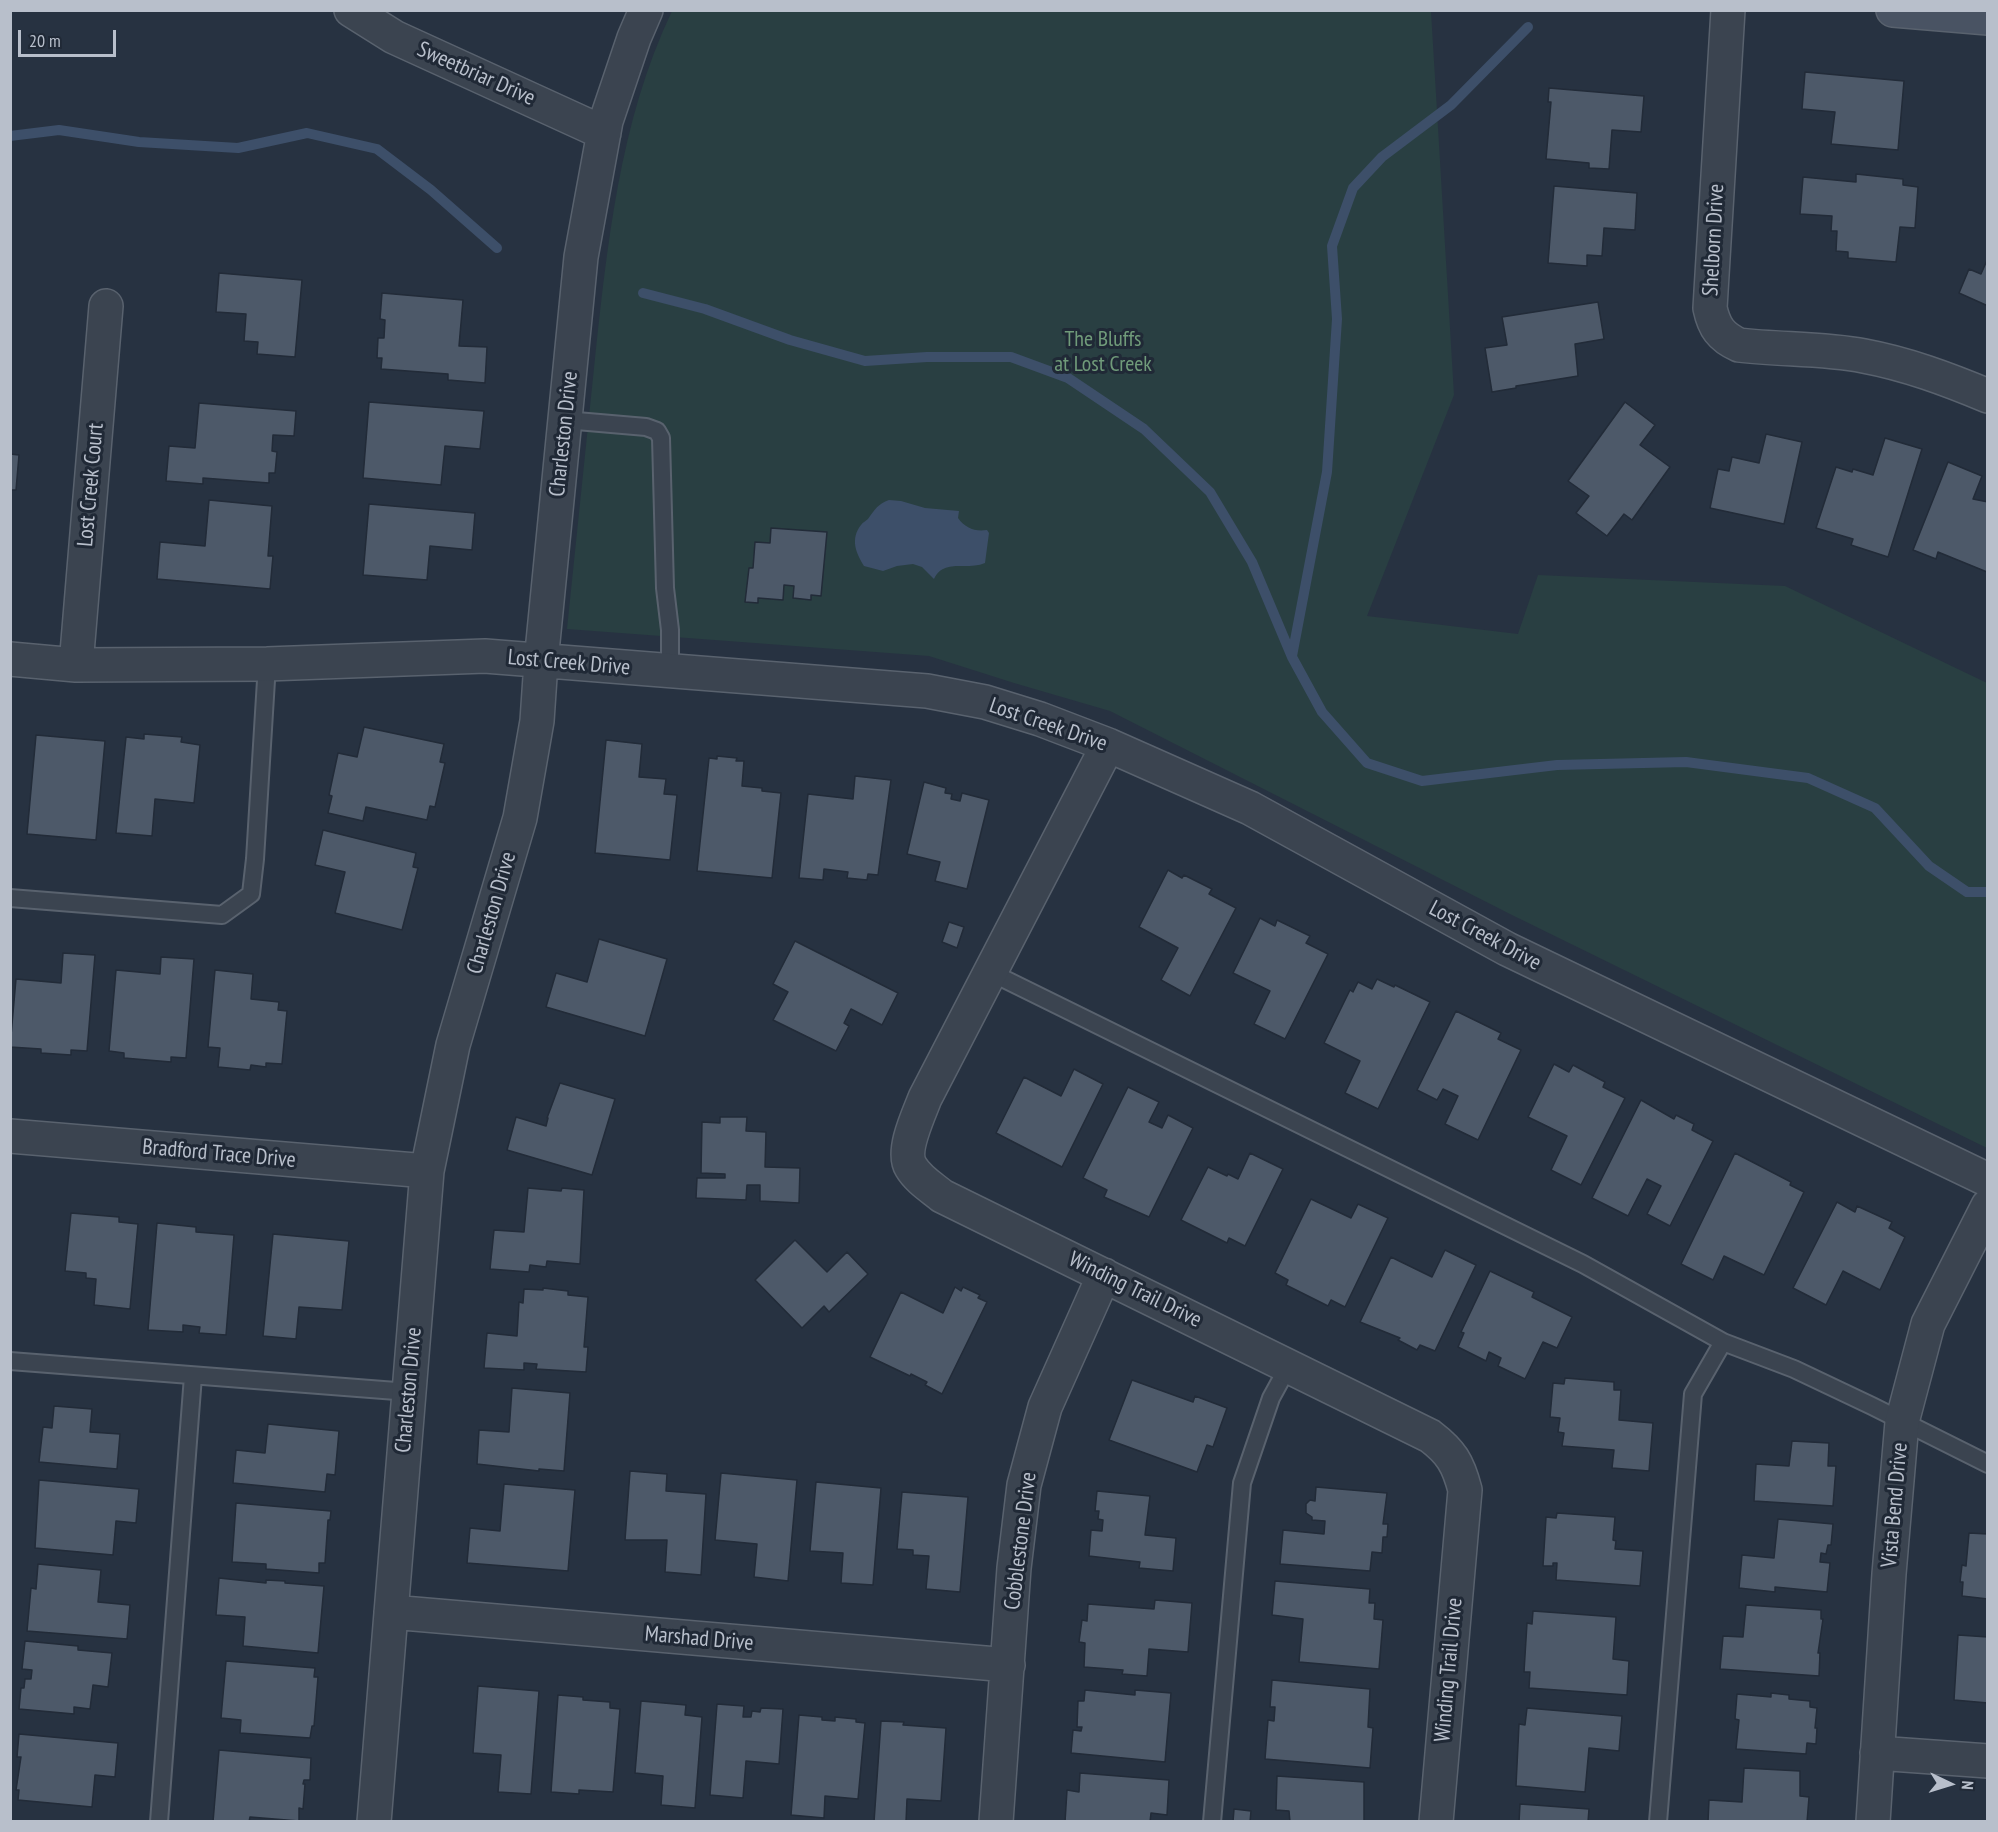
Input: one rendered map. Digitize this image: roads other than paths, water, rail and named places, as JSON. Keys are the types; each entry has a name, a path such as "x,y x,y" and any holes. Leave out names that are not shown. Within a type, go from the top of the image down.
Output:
{"main road":[{"path":"1893,10 1988,18"}],"street":[{"name":"Sweetbriar Drive","path":"351,10 394,37 604,133"},
{"name":"Charleston Drive","path":"374,1821 427,1171 453,1045 520,818 537,722 581,257 606,121 646,10"},
{"name":"Shelborn Drive","path":"1728,10 1710,308 1712,320 1718,332 1739,345 1825,351 1885,361 1942,376 1988,396"},
{"name":"Lost Creek Court","path":"76,665 106,306"},
{"name":"Lost Creek Drive","path":"10,659 76,665 267,664 485,656 927,691 985,702 1040,719 1108,745 1251,807 1507,949 1988,1180"},
{"name":"Winding Trail Drive","path":"1108,745 925,1098 908,1145 909,1165 921,1180 942,1196 1289,1365 1430,1436 1447,1449 1459,1468 1465,1490 1436,1821"},
{"name":"Bradford Trace Drive","path":"10,1136 427,1171"},
{"name":"Vista Bend Drive","path":"1873,1821 1889,1574 1902,1422 1928,1324 1988,1206"},
{"name":"Cobblestone Drive","path":"996,1821 1014,1568 1024,1485 1045,1407 1104,1275"},
{"name":"Marshad Drive","path":"391,1612 1008,1665"},
{"path":"1877,1753 1988,1761"}],"lane":[{"path":"565,420 646,427 657,431 661,438 670,671"},
{"path":"10,898 222,915 251,894 267,664"},
{"path":"990,972 1583,1264 1723,1341 1794,1369 1988,1464"},
{"path":"1658,1821 1693,1394 1723,1341"},
{"path":"10,1361 409,1392"},
{"path":"1212,1821 1242,1483 1271,1398 1289,1365"},
{"path":"159,1821 193,1376"}],"water":[{"path":"889,500 925,508 959,511 958,518 967,527 974,530 987,530 989,533 985,563 950,567 938,573 934,579 922,567 913,564 883,571 864,566 855,546 856,535 862,524 877,507"}],"waterway":[{"path":"1292,656 1327,472 1337,319 1332,246 1353,188 1382,157 1451,105 1528,27"},
{"path":"10,136 59,130 139,142 238,148 307,133 377,149 431,190 497,248"},
{"path":"643,293 705,309 790,340 865,361 927,357 1011,357 1068,378 1144,429 1210,492 1252,562 1292,657 1322,712 1367,763 1422,781 1557,765 1686,762 1808,778 1875,808 1929,866 1967,892 1988,892"}],"park label":[{"name":"The Bluffs at Lost Creek","path":"1103,352"}]}
